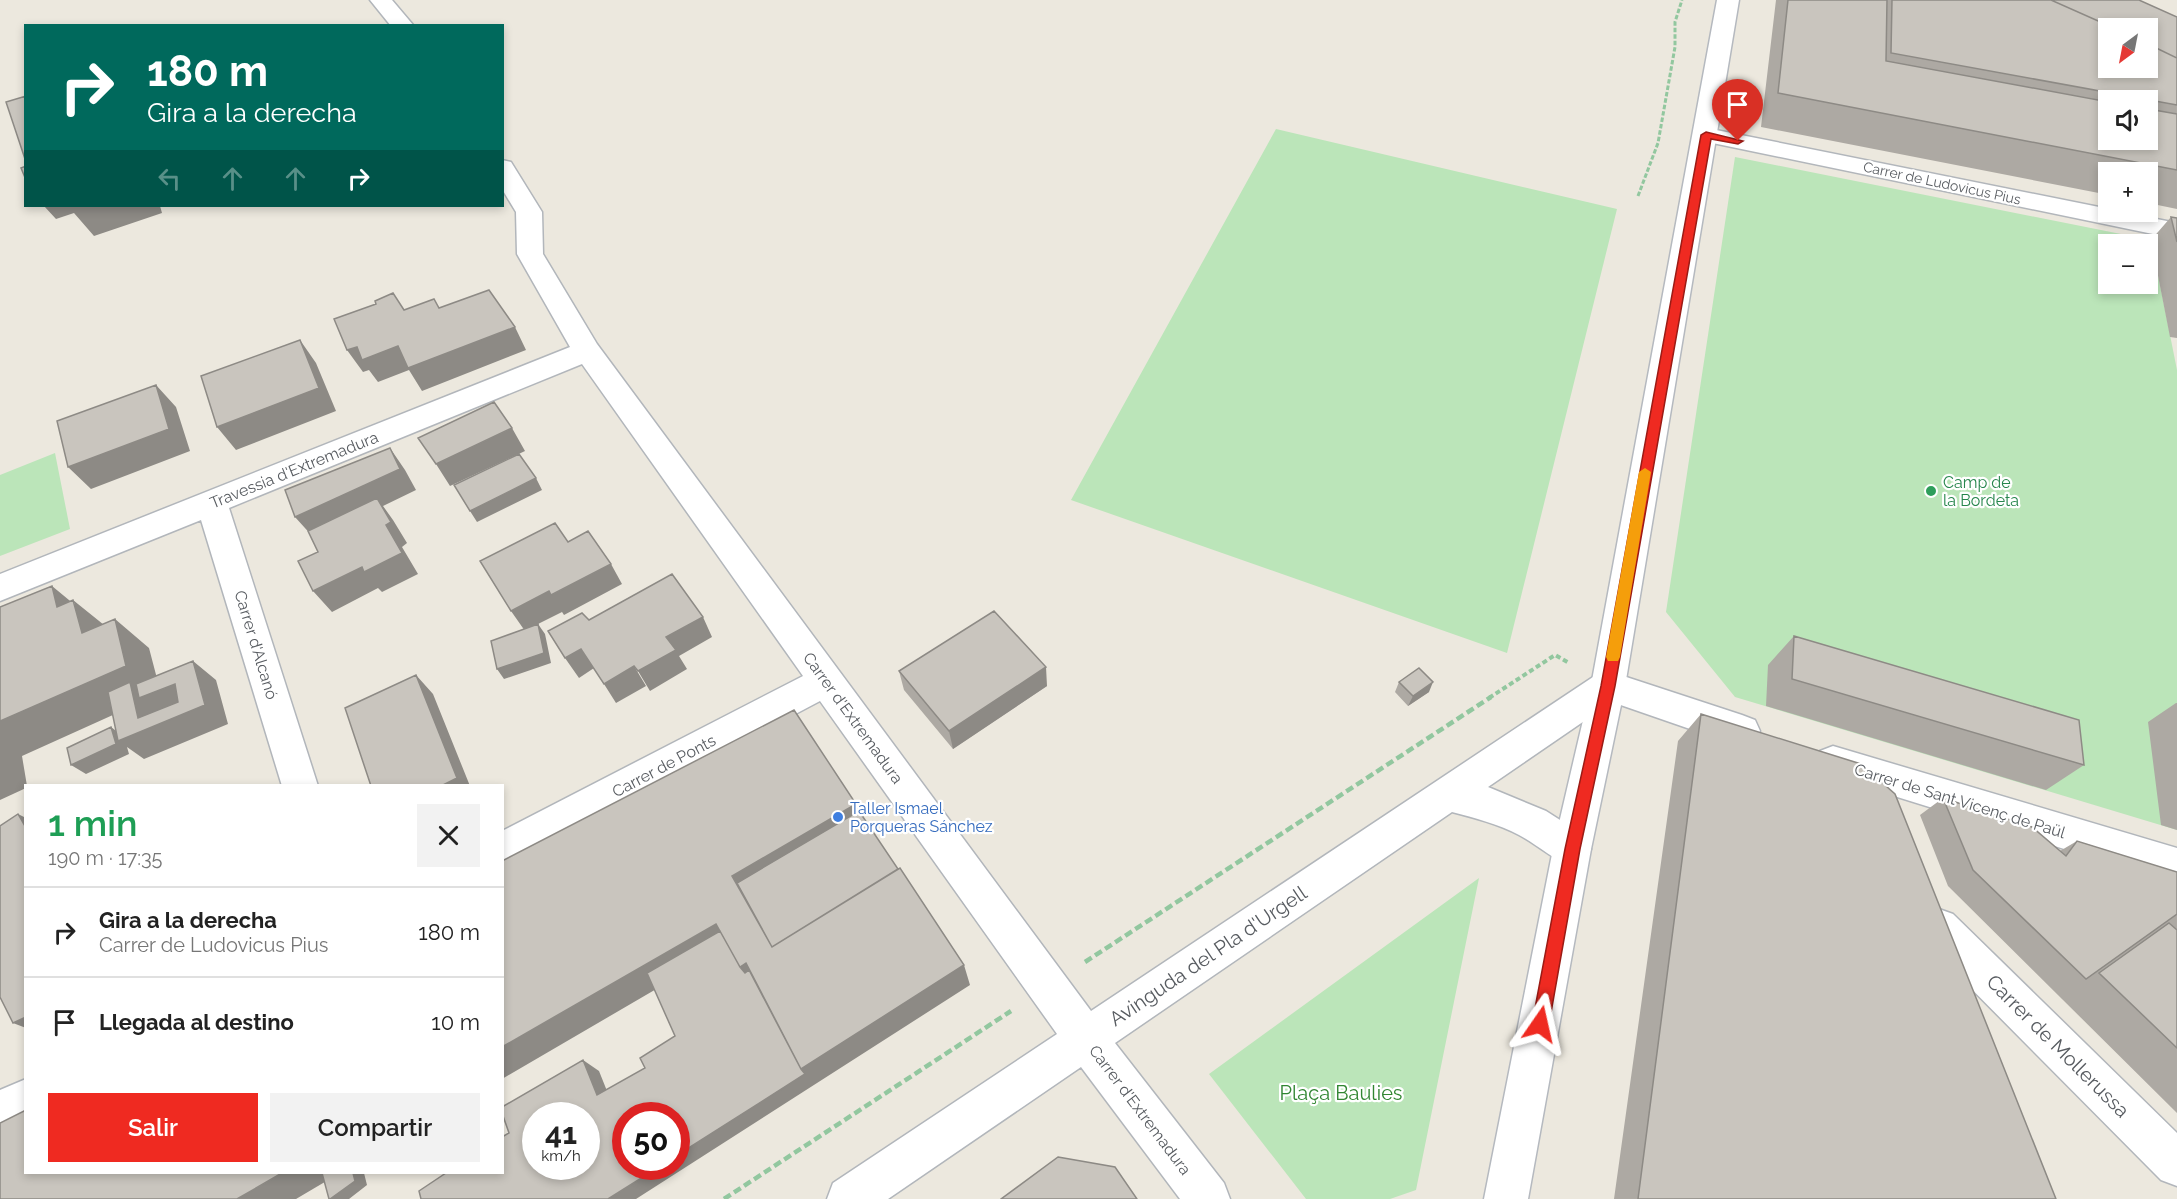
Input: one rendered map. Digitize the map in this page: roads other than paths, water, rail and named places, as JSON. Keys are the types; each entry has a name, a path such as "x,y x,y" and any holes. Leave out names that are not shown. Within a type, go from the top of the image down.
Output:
{"street":[{"path":"381,0 401,24"},
{"path":"1506,1199 1572,849 1608,686 1728,0"},
{"name":"Carrer de Ludovicus Pius","path":"1706,135 2177,231"},
{"name":"Carrer d'Extremadura","path":"504,170 529,212 530,254 587,351 825,681 1050,985 1086,1039 1208,1199"},
{"name":"Travessia d'Extremadura","path":"0,588 587,351"},
{"name":"Carrer d'Alcanó","path":"212,503 299,784"},
{"name":"Carrer de Ponts","path":"504,849 825,681"},
{"path":"1608,686 1768,740"},
{"name":"Avinguda del Pla d'Urgell","path":"849,1199 1608,686"},
{"name":"Carrer de Sant Vicenç de Paül","path":"1802,752 2177,866"},
{"path":"1870,774 1891,821"},
{"path":"1448,794 1491,805 1533,823 1572,849"},
{"name":"Carrer de Mollerussa","path":"1974,1013 1932,912 2177,1164"},
{"path":"0,1113 24,1101"}],"place":[{"name":"Camp de la Bordeta","path":"1931,491"},
{"name":"Taller Ismael Porqueras Sánchez","path":"838,817"}],"park label":[{"name":"Plaça Baulies","path":"1341,1093"}]}
